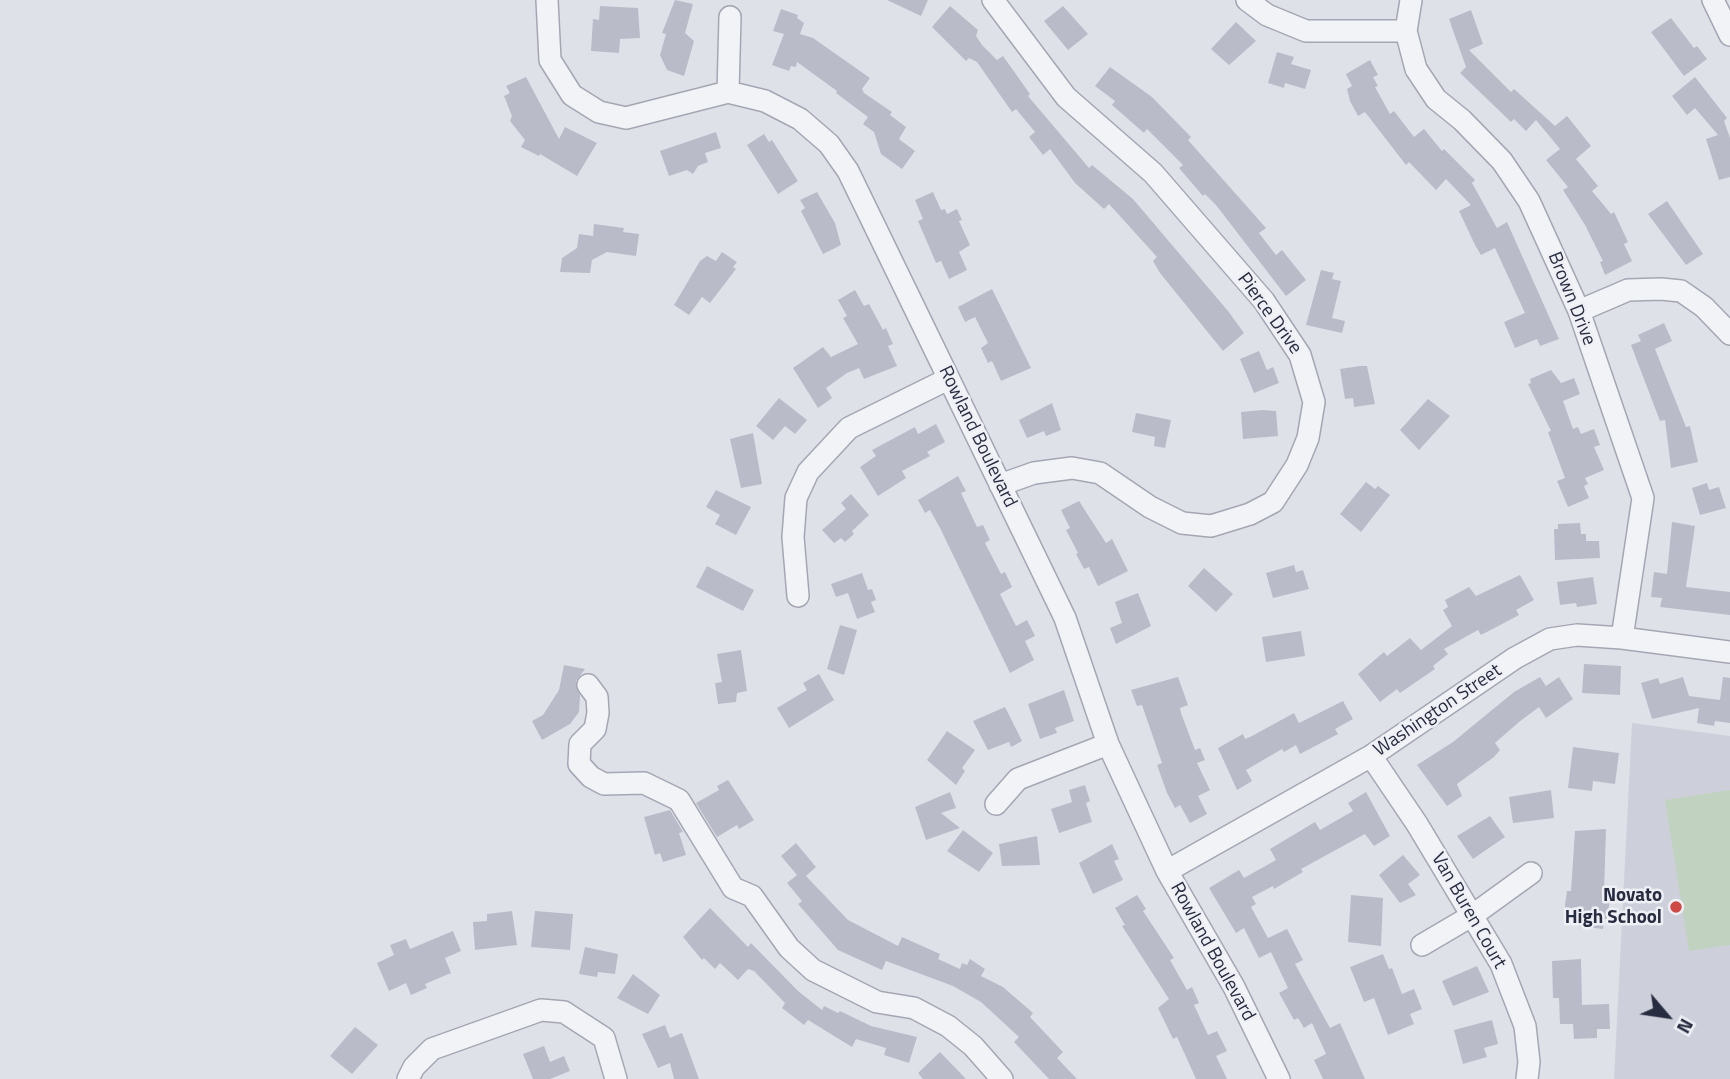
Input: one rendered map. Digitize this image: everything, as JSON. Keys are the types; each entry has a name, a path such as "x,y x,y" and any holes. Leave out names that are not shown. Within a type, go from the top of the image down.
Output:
{"street":[{"path":"547,0 550,60 572,94 599,112 626,118 728,92 730,17"},
{"name":"Pierce Drive","path":"993,0 1066,97 1153,173 1264,301 1300,355 1314,402 1308,438 1273,502 1250,514 1211,526 1182,523 1150,507 1100,474 1072,468 1034,472 1000,485"},
{"path":"1247,0 1267,15 1306,31 1406,31"},
{"name":"Brown Drive","path":"1411,0 1406,31 1416,69 1436,99 1462,120 1502,161 1530,201 1579,312 1643,498 1622,638"},
{"path":"1713,0 1730,35"},
{"name":"Rowland Boulevard","path":"728,92 777,107 800,120 828,144 848,171 1065,618 1108,744 1167,872 1234,987 1279,1079"},
{"path":"1579,312 1628,290 1681,291 1704,307 1730,334"},
{"path":"798,596 793,537 796,498 808,471 849,428 948,379"},
{"name":"Washington Street","path":"1167,872 1371,757 1515,658 1550,639 1577,635 1622,638 1730,652"},
{"path":"588,685 597,698 598,713 595,729 580,744 579,764 604,784 644,783 679,800 733,888 752,896 789,948 813,970 877,1002 915,1007 948,1026 973,1046 1002,1079"},
{"path":"996,804 1018,779 1108,744"},
{"name":"Van Buren Court","path":"1371,757 1473,915 1515,995 1525,1026 1529,1062 1527,1079"},
{"path":"1422,945 1473,915 1531,873"},
{"path":"408,1079 414,1068 432,1049 541,1010 564,1012 604,1038 615,1079"}],"shaded area":[{"name":"Novato High School","path":"1632,723 1730,736 1730,1079 1614,1079"}],"green space":[{"path":"1730,790 1730,945 1689,951 1665,800"}],"building":[{"path":"675,0 693,4 685,33 694,41 684,76 667,70 660,55 666,34 662,33"},
{"path":"887,0 928,0 921,16"},
{"path":"600,6 638,8 640,38 620,39 619,53 591,51 593,19 599,20"},
{"path":"950,6 978,30 976,36 997,60 1003,56 1030,94 1028,96 1089,168 1092,165 1133,199 1228,311 1244,333 1223,351 1160,273 1153,261 1157,257 1109,204 1104,209 1075,183 1050,149 1043,155 1029,137 1035,132 1016,109 1012,112 977,62 969,58 966,61 932,27"},
{"path":"1063,6 1088,34 1068,50 1044,21"},
{"path":"781,9 798,15 797,18 804,23 800,34 813,38 870,78 862,89 864,93 892,112 890,115 906,127 899,139 915,151 902,169 881,154 874,132 863,124 868,117 836,93 837,91 797,62 796,67 791,66 789,71 772,65 784,34 773,31"},
{"path":"1471,10 1483,44 1469,50 1511,92 1514,89 1555,126 1567,116 1591,146 1576,159 1598,186 1592,191 1611,214 1614,212 1628,242 1624,244 1632,261 1605,275 1600,262 1603,261 1563,190 1568,187 1546,160 1560,149 1536,120 1526,131 1514,119 1511,122 1460,73 1466,67 1449,19"},
{"path":"1671,18 1694,48 1697,46 1707,59 1684,76 1651,32"},
{"path":"1236,22 1256,41 1229,65 1211,49"},
{"path":"1277,52 1294,57 1291,64 1311,70 1305,89 1285,83 1284,88 1268,83"},
{"path":"1370,60 1378,75 1373,77 1378,86 1375,87 1390,114 1394,111 1414,137 1424,129 1442,151 1444,149 1475,180 1472,183 1497,228 1507,222 1559,339 1540,346 1537,339 1515,348 1504,322 1525,313 1495,248 1481,255 1475,245 1459,211 1471,205 1446,179 1436,190 1409,162 1406,165 1365,112 1358,116 1350,101 1347,89 1352,86 1346,74"},
{"path":"1110,67 1152,97 1191,137 1188,140 1266,228 1259,233 1276,255 1282,250 1306,280 1286,296 1216,205 1205,194 1203,196 1179,168 1183,165 1147,129 1144,133 1112,105 1115,101 1095,86"},
{"path":"526,77 559,139 565,127 597,143 577,176 540,154 539,156 521,147 525,140 510,121 512,116 504,96 510,93 506,86"},
{"path":"1695,77 1727,118 1724,121 1730,138 1730,177 1719,180 1706,139 1718,135 1695,108 1687,115 1672,96"},
{"path":"716,132 721,148 705,153 708,162 698,166 693,174 687,170 669,176 660,151"},
{"path":"764,134 769,142 772,140 798,181 778,194 747,145"},
{"path":"817,192 835,223 841,245 823,254 801,211 805,208 800,200"},
{"path":"933,192 941,210 945,209 947,214 957,209 962,220 959,221 970,245 959,252 967,270 949,279 941,261 936,263 918,221 923,219 915,200"},
{"path":"1667,201 1703,254 1686,265 1648,214"},
{"path":"594,224 624,228 623,232 639,234 636,256 607,252 592,260 590,273 560,272 562,258 577,248 579,234 593,236"},
{"path":"722,252 737,262 733,267 736,269 710,303 702,297 689,315 674,305 700,261 707,256 716,261"},
{"path":"1321,270 1334,273 1332,279 1341,281 1332,318 1345,321 1342,333 1306,325"},
{"path":"992,289 1031,368 1001,381 992,361 988,363 981,348 988,343 975,317 965,322 958,307"},
{"path":"855,290 864,306 869,304 883,330 886,328 893,344 888,346 897,366 864,379 859,368 847,373 826,388 832,398 818,408 793,368 823,347 831,357 858,344 843,318 847,316 838,300"},
{"path":"1664,323 1672,341 1655,349 1686,427 1690,426 1698,462 1671,468 1665,420 1660,421 1631,345 1641,341 1638,335"},
{"path":"1259,351 1267,370 1273,367 1279,383 1254,393 1240,359"},
{"path":"1367,366 1375,404 1354,407 1353,398 1345,399 1340,369"},
{"path":"1551,370 1561,383 1574,378 1580,394 1563,401 1573,429 1578,427 1581,434 1594,429 1600,445 1594,447 1604,470 1585,478 1588,484 1584,486 1589,498 1568,507 1557,481 1565,478 1548,432 1551,431 1528,384 1531,383 1530,379"},
{"path":"779,398 807,420 795,434 785,426 773,440 756,426"},
{"path":"1428,399 1450,416 1419,450 1400,430"},
{"path":"1052,403 1061,430 1046,436 1044,431 1027,438 1019,420"},
{"path":"1276,411 1278,436 1243,439 1241,412"},
{"path":"1136,413 1171,420 1165,448 1154,446 1155,437 1132,432"},
{"path":"936,424 945,442 927,452 930,456 902,471 906,478 878,496 860,467 876,456 872,450 915,427 918,434"},
{"path":"753,433 762,484 741,488 730,439"},
{"path":"958,476 966,491 961,493 977,527 983,525 990,540 985,543 1001,574 1005,572 1012,587 1000,594 1016,626 1027,620 1035,636 1025,641 1034,660 1010,673 940,528 930,510 925,513 918,500"},
{"path":"1366,482 1375,489 1378,486 1390,495 1361,532 1340,514"},
{"path":"1707,483 1709,490 1719,487 1726,508 1700,515 1692,488"},
{"path":"716,490 751,507 736,535 715,524 720,515 706,507"},
{"path":"851,494 869,515 845,542 841,538 834,543 822,530 846,509 841,503"},
{"path":"1079,501 1106,543 1112,539 1128,571 1098,586 1089,567 1084,569 1076,554 1078,553 1066,530 1070,528 1061,510"},
{"path":"1672,522 1695,526 1686,587 1730,592 1730,615 1660,607 1662,598 1651,597 1654,572 1667,574"},
{"path":"1580,523 1581,534 1586,534 1586,541 1599,541 1600,558 1555,560 1554,529 1558,529 1558,524"},
{"path":"1294,565 1296,572 1303,570 1309,589 1273,598 1266,573"},
{"path":"707,566 754,590 743,611 696,587"},
{"path":"1204,568 1233,594 1216,612 1188,586"},
{"path":"862,573 868,590 872,589 876,600 871,602 875,612 857,619 848,593 836,597 831,584"},
{"path":"1520,575 1534,600 1516,610 1519,615 1481,635 1478,630 1444,649 1448,654 1433,666 1435,669 1400,693 1397,689 1380,702 1358,674 1384,652 1387,656 1410,638 1421,650 1452,626 1443,610 1448,607 1445,600 1469,587 1476,596"},
{"path":"1593,577 1597,604 1577,607 1576,603 1560,605 1557,582"},
{"path":"1138,593 1151,626 1116,644 1110,628 1122,623 1115,602"},
{"path":"840,625 857,630 844,675 827,669"},
{"path":"1301,631 1305,656 1266,662 1262,637"},
{"path":"741,650 747,691 737,693 736,702 718,704 715,683 722,682 717,654"},
{"path":"1584,664 1621,666 1620,695 1582,693"},
{"path":"564,665 585,669 576,681 580,696 579,712 570,724 542,740 532,721 543,715 559,690"},
{"path":"819,674 834,700 789,728 777,708 807,690 803,683"},
{"path":"1178,677 1188,705 1180,708 1181,713 1195,750 1200,748 1205,760 1197,763 1210,790 1198,796 1207,814 1190,823 1180,805 1175,808 1167,793 1157,765 1162,763 1142,705 1137,706 1131,690"},
{"path":"1540,677 1546,686 1559,677 1573,699 1546,718 1539,707 1519,722 1495,743 1500,750 1494,757 1457,784 1462,796 1447,806 1417,765 1453,742 1514,692"},
{"path":"1683,677 1689,696 1720,700 1723,677 1730,678 1730,723 1715,721 1714,726 1697,723 1699,708 1652,719 1641,683 1658,678 1660,684"},
{"path":"1064,690 1074,721 1055,728 1057,733 1040,739 1028,704"},
{"path":"1343,701 1353,719 1335,729 1338,734 1300,754 1296,745 1284,752 1282,749 1246,770 1252,781 1237,790 1218,748 1243,734 1245,739 1252,736 1294,713 1299,723"},
{"path":"1005,707 1022,741 1011,747 1009,742 988,750 973,721"},
{"path":"947,731 975,750 962,768 965,771 956,785 927,760"},
{"path":"1573,747 1619,753 1615,784 1593,781 1592,791 1568,788"},
{"path":"728,780 754,820 739,829 737,825 717,837 696,803 719,790 717,786"},
{"path":"1085,785 1090,801 1086,803 1092,822 1059,833 1051,809 1072,802 1069,790"},
{"path":"1551,790 1554,818 1513,823 1509,797"},
{"path":"950,792 956,808 941,813 960,828 926,840 915,807"},
{"path":"1366,792 1390,836 1374,846 1365,834 1301,869 1303,872 1274,889 1273,886 1252,897 1256,904 1251,907 1268,938 1287,929 1303,960 1295,964 1330,1028 1340,1023 1365,1079 1323,1079 1314,1060 1326,1054 1312,1023 1304,1028 1298,1018 1294,1020 1279,993 1288,988 1271,952 1259,958 1244,928 1236,933 1209,888 1239,870 1244,878 1276,860 1270,849 1315,822 1320,830 1353,811 1348,803"},
{"path":"670,810 683,832 679,833 686,855 663,862 660,853 655,855 644,817"},
{"path":"1490,816 1505,837 1473,859 1457,836"},
{"path":"1606,829 1604,893 1611,893 1607,919 1604,919 1603,929 1579,926 1580,915 1566,913 1565,905 1567,891 1571,891 1575,831"},
{"path":"963,830 993,853 979,872 947,851"},
{"path":"1037,836 1040,865 1002,866 999,844"},
{"path":"796,843 816,867 806,876 848,920 898,946 902,937 940,954 938,959 960,969 962,963 967,965 970,959 985,969 981,976 1003,987 1033,1013 1030,1017 1063,1052 1057,1058 1077,1079 1049,1079 1014,1042 1019,1037 981,1002 953,986 886,961 882,970 838,950 798,904 802,901 787,883 797,875 781,856"},
{"path":"1112,844 1119,859 1114,861 1123,880 1093,894 1079,863"},
{"path":"1403,855 1420,875 1408,884 1416,895 1400,903 1379,875"},
{"path":"1137,895 1146,909 1143,911 1174,958 1170,960 1187,990 1192,987 1199,1003 1194,1005 1208,1035 1217,1031 1227,1051 1216,1056 1227,1079 1196,1079 1177,1037 1173,1039 1158,1008 1169,999 1122,926 1125,925 1115,908"},
{"path":"1351,895 1383,898 1381,946 1348,942"},
{"path":"710,908 748,947 751,943 798,991 822,1010 824,1006 871,1026 917,1037 909,1063 884,1055 886,1048 856,1039 852,1047 808,1020 804,1025 782,1008 785,1003 754,971 748,969 738,980 720,963 715,969 704,958 702,960 683,937"},
{"path":"512,911 517,945 475,950 473,922 487,921 487,914"},
{"path":"535,911 573,914 570,950 531,947"},
{"path":"453,931 461,951 445,958 451,973 425,984 427,988 411,995 406,983 389,991 377,963 394,955 390,945 406,939 410,949"},
{"path":"585,947 618,954 615,974 598,972 597,977 579,974"},
{"path":"1383,954 1389,969 1392,968 1402,994 1414,989 1422,1009 1410,1014 1414,1024 1388,1035 1374,998 1364,1002 1350,967"},
{"path":"1581,959 1582,1005 1609,1004 1610,1029 1597,1029 1597,1038 1574,1039 1573,1024 1560,1024 1559,998 1553,998 1552,961"},
{"path":"1477,966 1489,992 1453,1006 1442,981"},
{"path":"633,974 660,995 648,1014 617,998"},
{"path":"1492,1020 1498,1044 1484,1048 1487,1057 1463,1064 1454,1030"},
{"path":"665,1025 670,1038 682,1033 699,1079 674,1079 670,1063 658,1068 642,1034"},
{"path":"355,1027 378,1045 352,1074 330,1056"},
{"path":"544,1046 550,1062 564,1056 570,1071 550,1079 533,1079 523,1054"},
{"path":"940,1052 966,1079 923,1079 918,1073"}],"place":[{"name":"Novato High School","path":"1676,907"}]}
